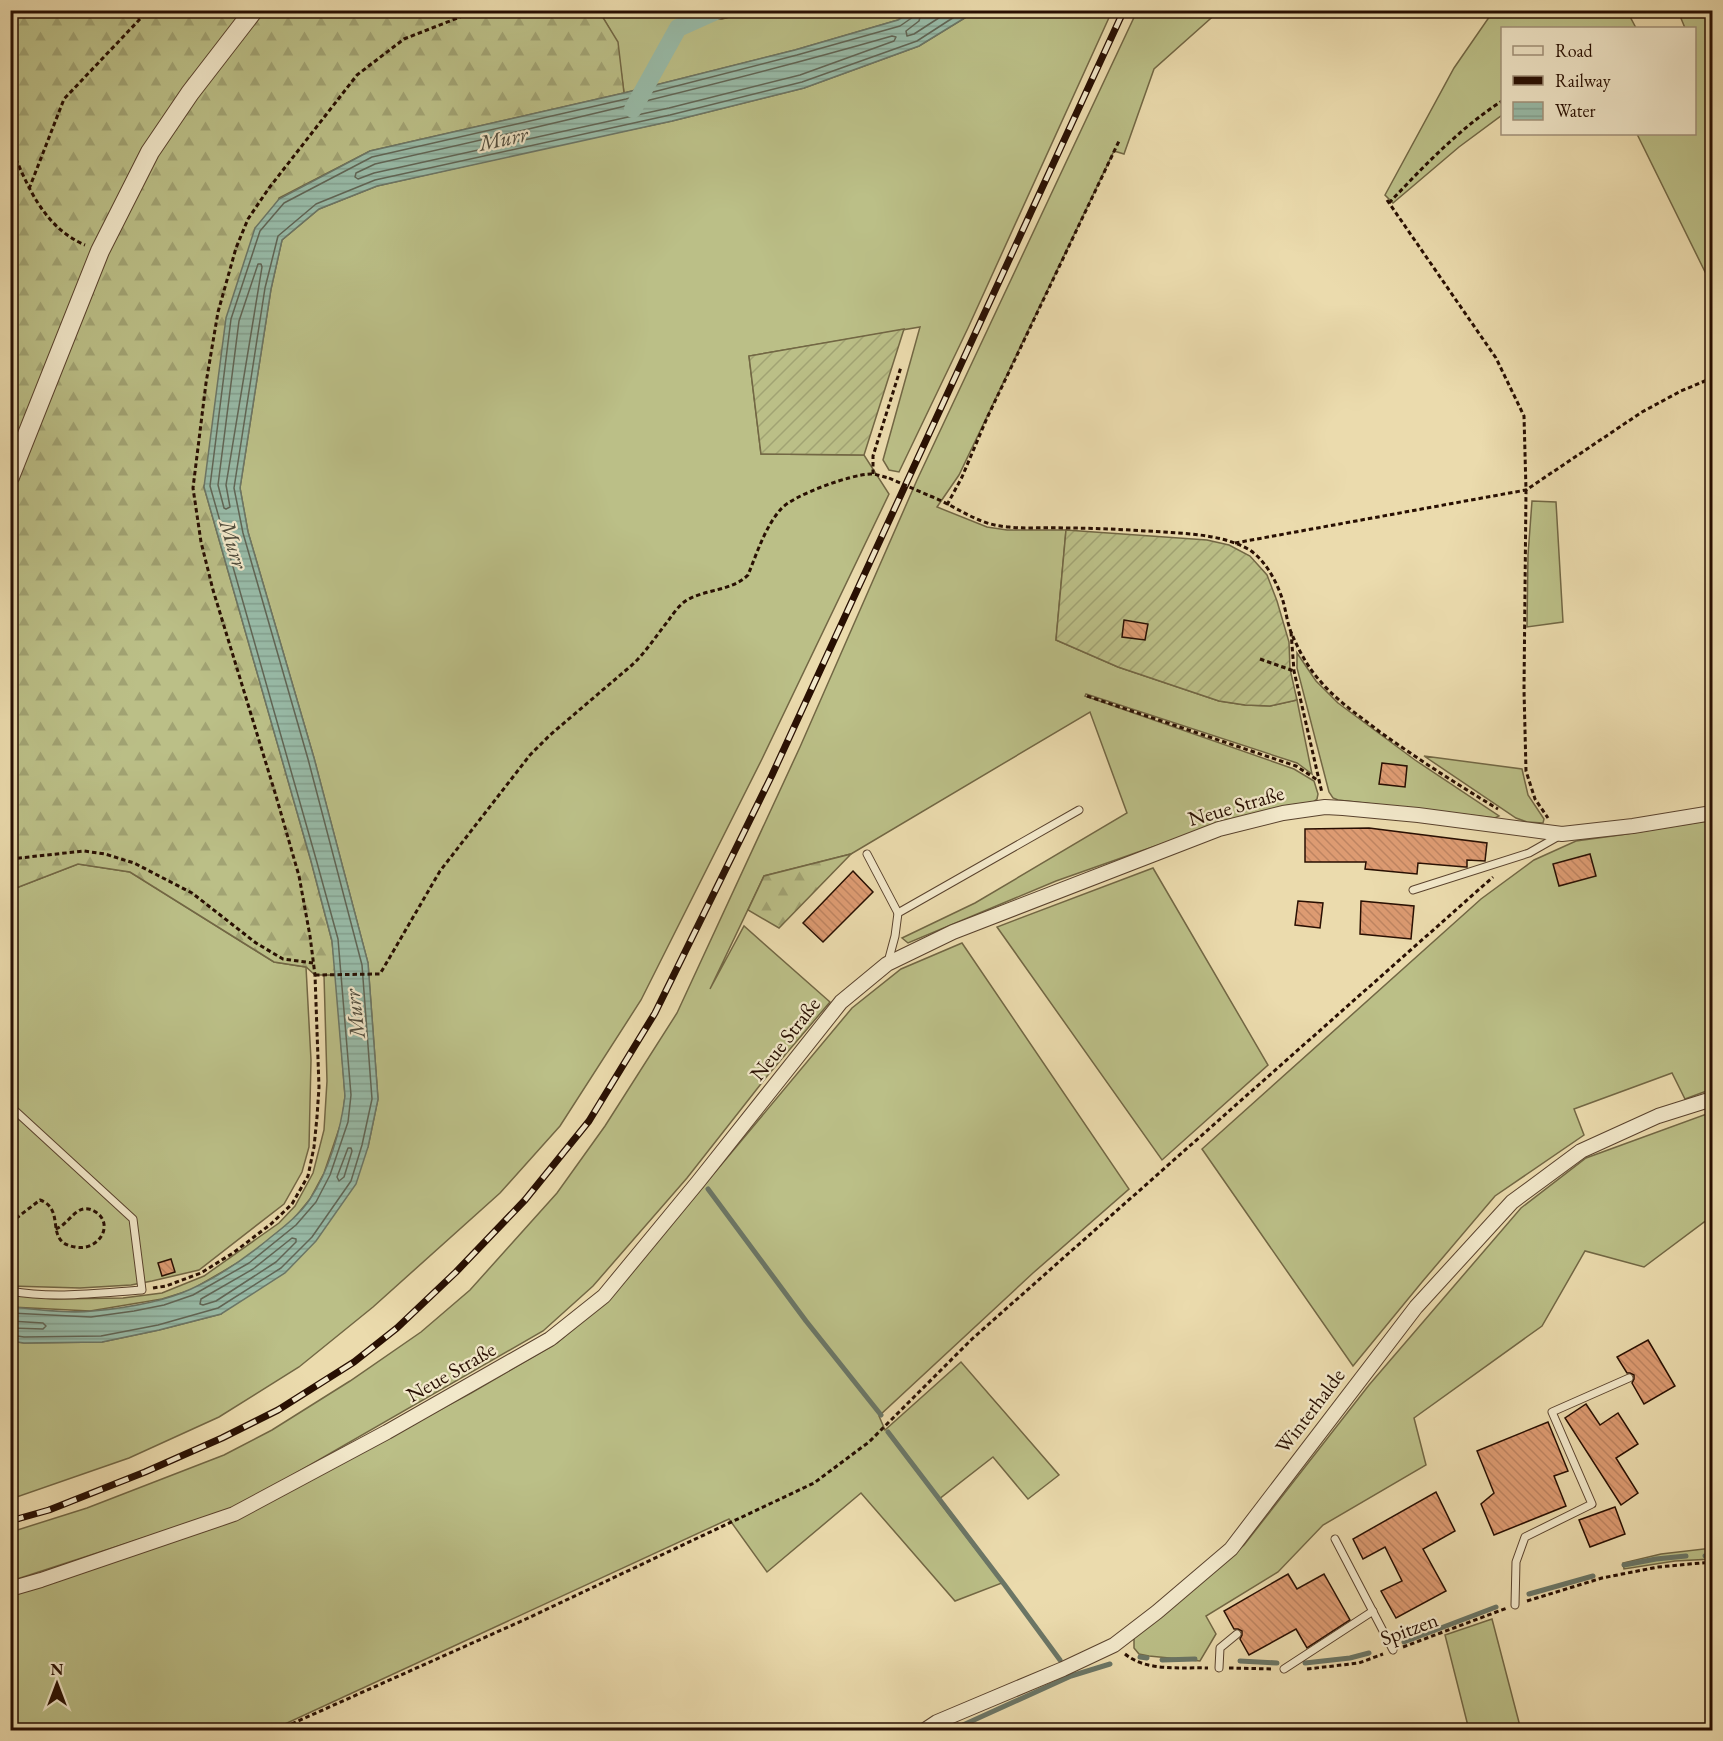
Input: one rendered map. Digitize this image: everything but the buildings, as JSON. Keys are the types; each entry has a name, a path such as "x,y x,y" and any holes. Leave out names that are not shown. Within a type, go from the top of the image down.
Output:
{"street":[{"path":"10,477 100,251 150,152 189,93 254,10"},
{"name":"Neue Straße","path":"10,1589 234,1514 387,1432 550,1339 604,1296 841,1002 887,964 953,932 1219,830 1284,813 1325,807 1418,815 1562,834 1633,826 1713,813"},
{"name":"Winterhalde","path":"925,1731 937,1722 1116,1644 1157,1612 1231,1549 1416,1307 1512,1202 1581,1151 1658,1116 1713,1099"}],"lane":[{"path":"898,913 1079,810"},
{"path":"1413,890 1529,853 1562,834"},
{"path":"867,854 898,913 895,936 887,964"},
{"path":"10,1106 133,1219 142,1290 69,1295 10,1291"},
{"path":"1515,1605 1516,1562 1525,1537 1592,1504 1552,1412 1629,1378"},
{"path":"1335,1539 1394,1650"},
{"path":"1284,1669 1373,1611"},
{"path":"1219,1668 1220,1648 1237,1634"}],"path":[{"path":"130,10 140,19"},
{"path":"29,189 64,99 140,19 152,10"},
{"path":"142,1290 166,1286 201,1273 271,1224 292,1204 308,1176 314,1147 319,1088 315,975 299,876 213,590 201,542 193,488 206,382 218,312 236,248 248,219 269,188 357,75 404,39 478,10"},
{"path":"1501,102 1489,109 1455,138 1388,201 1496,358 1524,416 1526,771 1535,799 1562,834"},
{"path":"947,505 1120,139"},
{"path":"10,146 29,189 50,219 63,233 79,242"},
{"path":"873,474 873,456 901,367"},
{"path":"1234,543 1526,490 1642,412 1681,391 1713,378"},
{"path":"315,975 380,974 440,871 530,755 550,735 632,666 686,601 743,580 748,575 768,527 782,507 814,490 851,477 873,474 889,478 976,520 1009,527 1089,528 1188,534 1219,538 1249,550 1258,557 1272,577 1282,599 1290,630 1294,670 1325,807"},
{"path":"1290,630 1306,662 1320,681 1341,702 1404,749 1503,813"},
{"path":"1260,659 1294,670"},
{"path":"1087,696 1296,766 1319,781"},
{"path":"10,859 84,851 105,854 134,863 192,893 256,943 283,959 313,963"},
{"path":"278,1731 526,1619 814,1483 869,1442 972,1339 1497,874"},
{"path":"10,1223 40,1200 47,1203 55,1215 55,1230 67,1245 75,1248 93,1245 99,1240 104,1227 101,1218 93,1210 84,1209 75,1212 60,1228 55,1230"},
{"name":"Spitzen","path":"1116,1644 1137,1663 1148,1666 1306,1669 1359,1663 1515,1605 1602,1578 1658,1568 1713,1562"}],"green space":[{"path":"1494,10 1627,11 1635,27 1501,27 1501,116 1459,147 1393,203 1385,195 1454,68"},
{"path":"11,11 599,11 618,42 624,93 370,151 279,198 204,487 311,861 332,941 336,975 315,975 306,967 274,962 130,872 78,864 11,890"},
{"path":"599,11 680,11 688,16 722,19 753,11 912,11 898,20 795,50 624,93 617,42"},
{"path":"680,11 753,11 716,20 706,20 688,16"},
{"path":"976,11 1112,11 968,328 899,472 889,470 883,460 920,327 749,356 761,454 864,455 889,494 762,759 641,1000 560,1126 500,1193 373,1307 299,1367 219,1417 129,1458 11,1499 11,1341 24,1343 102,1342 221,1314 368,1147 378,1099 368,963 314,758 248,532 240,488 271,289 282,240 319,209 377,186 672,121 804,88 919,46"},
{"path":"1137,11 1219,11 1154,69 1124,154 1114,151 959,475 937,507 987,527 1007,530 1066,530 1056,640 1118,667 1219,701 1270,706 1297,700 1312,774 1297,763 1086,694 1085,696 1294,769 1314,781 1318,794 1317,799 1313,802 1284,806 1217,825 1141,851 1056,881 908,943 902,938 975,903 1127,813 1090,712 851,854 764,876 710,989 744,926 830,1002 768,1075 687,1178 593,1286 543,1331 235,1508 11,1581 11,1532 87,1508 224,1455 272,1430 350,1381 421,1332 470,1290 557,1193 605,1126 677,1013 800,747 917,480"},
{"path":"1678,11 1712,11 1712,286 1637,135 1696,135 1696,27 1685,27"},
{"path":"904,329 864,455 761,454 749,356"},
{"path":"1532,501 1556,502 1563,622 1527,627 1528,555"},
{"path":"1066,530 1207,540 1229,545 1250,556 1267,575 1277,601 1289,642 1290,669 1297,700 1270,706 1219,701 1118,667 1056,640"},
{"path":"1297,653 1316,681 1338,703 1415,760 1499,816 1495,818 1333,798 1329,792 1297,668"},
{"path":"1424,756 1522,769 1528,795 1544,819 1543,823 1527,822 1516,818"},
{"path":"1712,820 1712,1089 1685,1099 1672,1073 1574,1109 1584,1135 1495,1196 1353,1366 1202,1149 1481,899 1534,860 1576,841"},
{"path":"851,854 779,928 748,910 764,876"},
{"path":"78,864 130,872 274,962 306,967 311,1060 309,1147 302,1172 284,1204 199,1270 131,1285 80,1288 11,1286 11,890"},
{"path":"1153,868 1268,1065 1162,1160 997,927"},
{"path":"962,943 1129,1189 1033,1273 879,1416 885,1430 961,1362 1059,1475 1028,1499 993,1457 938,1500 1002,1583 955,1601 861,1493 767,1572 729,1519 272,1730 11,1730 11,1595 237,1519 471,1393 557,1343 610,1298 852,1008 901,969"},
{"path":"324,975 336,975 345,1096 342,1120 324,1173 310,1199 292,1221 246,1258 191,1290 162,1299 90,1311 11,1307 10,1295 54,1299 123,1298 162,1293 204,1276 279,1223 295,1206 313,1173 324,1130 327,1081"},
{"path":"1712,1112 1712,1216 1644,1267 1585,1251 1542,1326 1414,1418 1426,1465 1323,1525 1278,1572 1206,1616 1216,1634 1200,1661 1139,1654 1134,1648 1134,1635 1203,1581 1244,1545 1369,1385 1521,1208 1586,1158"},
{"path":"1712,1548 1712,1559 1675,1561 1624,1569 1623,1563 1661,1554"},
{"path":"1492,1619 1521,1730 1469,1730 1445,1635"}],"water":[{"name":"Murr","path":"912,11 976,11 919,46 804,88 672,121 377,186 319,209 282,240 271,289 240,488 248,532 314,758 368,963 378,1099 368,1147 356,1184 316,1241 285,1273 221,1314 102,1342 24,1343 11,1341 11,1307 83,1312 143,1304 191,1289 233,1266 282,1229 306,1204 323,1176 341,1122 345,1096 332,941 204,487 226,318 255,228 279,199 370,151 624,93 795,50 898,20"}],"waterway":[{"path":"633,109 678,28 718,10"},
{"path":"708,1189 806,1321 881,1415"},
{"path":"888,1432 1060,1660"},
{"path":"1705,1556 1712,1555"},
{"path":"1624,1565 1686,1556"},
{"path":"1529,1594 1593,1576"},
{"path":"1404,1642 1496,1607"},
{"path":"1305,1663 1350,1658 1369,1653"},
{"path":"1140,1657 1147,1658"},
{"path":"1162,1660 1195,1659"},
{"path":"1240,1661 1277,1663"},
{"path":"952,1730 1071,1676 1110,1664"}],"railway":[{"path":"10,1521 49,1510 145,1472 222,1438 278,1410 354,1362 397,1328 456,1272 525,1200 589,1121 655,1013 772,775 1124,10"}]}
